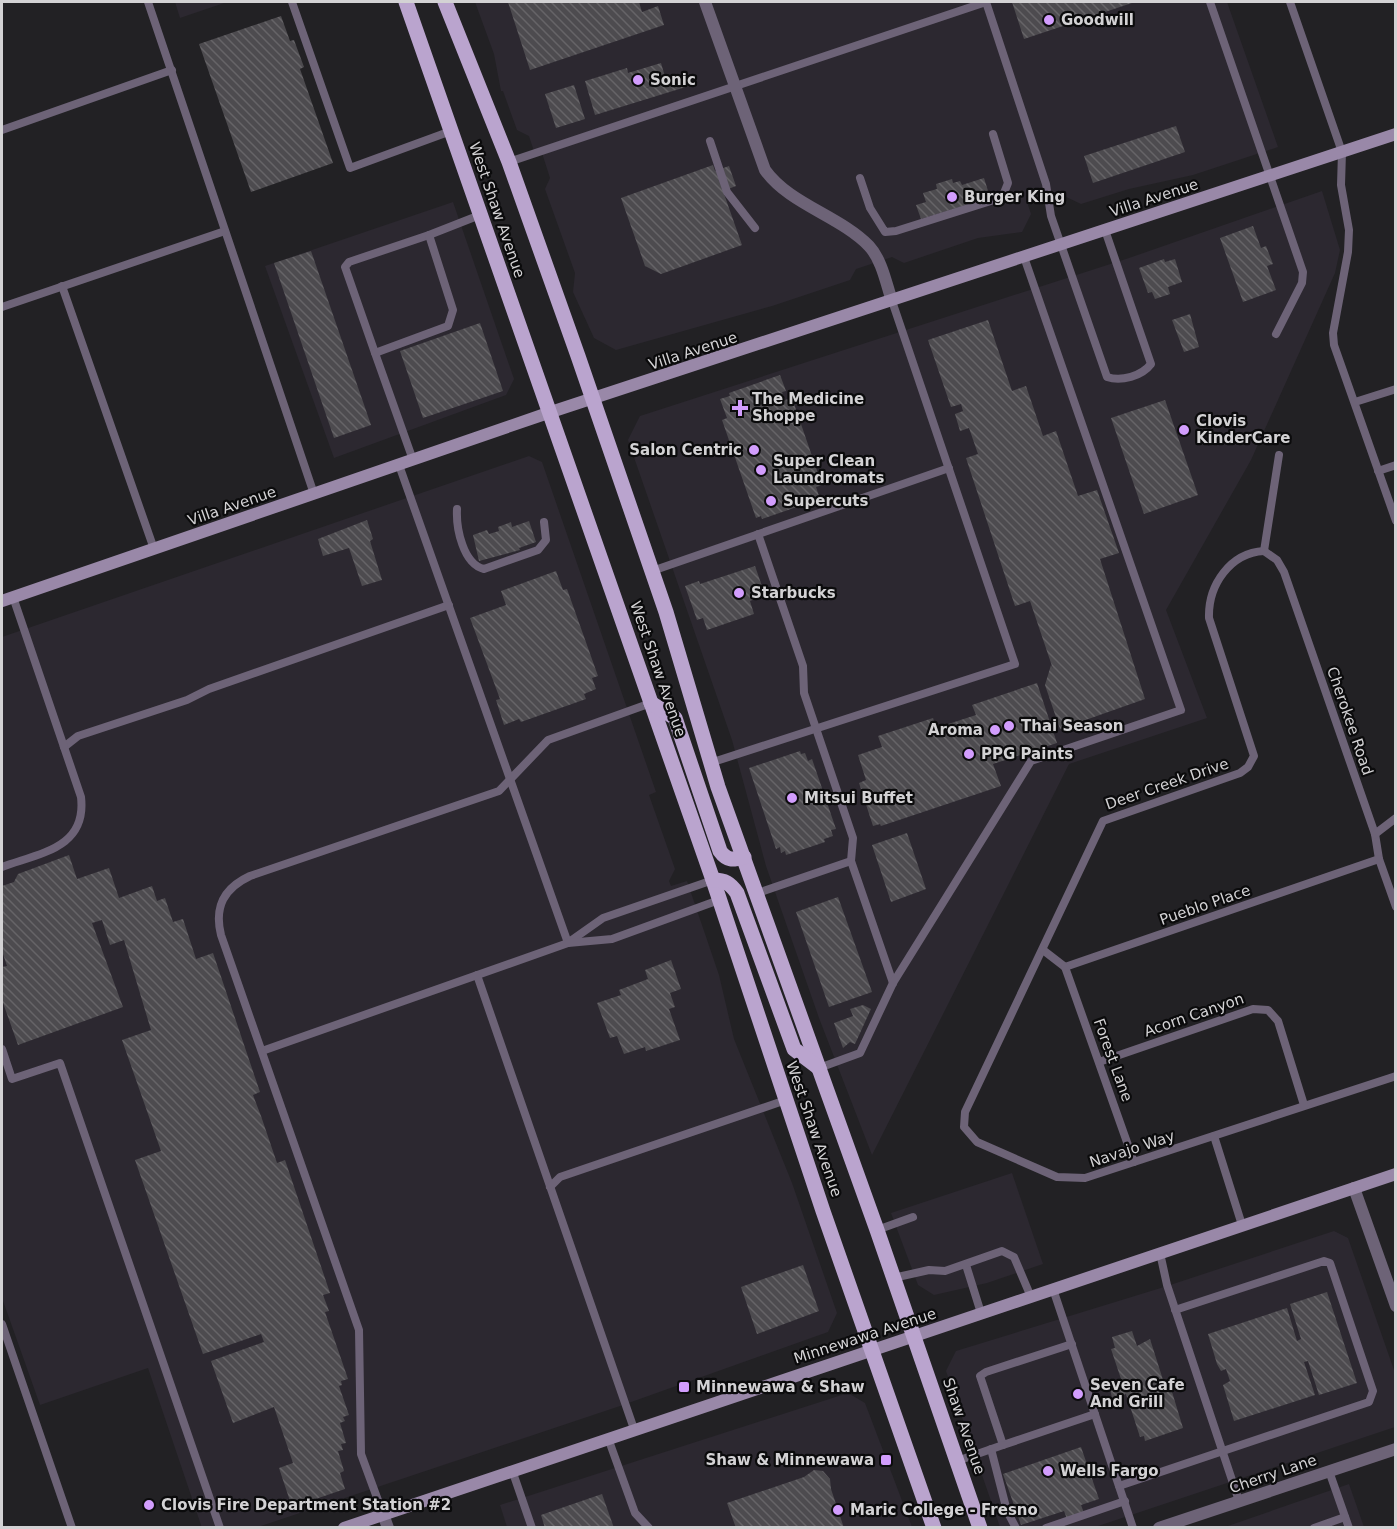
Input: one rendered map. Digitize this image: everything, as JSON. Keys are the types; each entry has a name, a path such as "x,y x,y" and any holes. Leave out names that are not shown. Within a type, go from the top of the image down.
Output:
{"main road":[{"name":"West Shaw Avenue","path":"406,2 713,880 872,1349"},
{"name":"West Shaw Avenue","path":"445,2 509,162 679,651 710,763 755,894 913,1336"},
{"name":"Villa Avenue","path":"7,599 548,413 1395,134"},
{"path":"651,703 675,718 720,851 724,857 733,860 744,857"},
{"path":"713,880 731,885 737,893 794,1049 819,1068"},
{"name":"Minnewawa Avenue","path":"344,1527 1395,1174"},
{"name":"Shaw Avenue","path":"913,1336 980,1527"},
{"path":"872,1349 934,1527"}],"street":[{"path":"705,2 757,152 770,177 868,245 880,265 892,301"},
{"path":"1354,1188 1395,1306"},
{"name":"Cherry Lane","path":"1159,1527 1395,1449"},
{"path":"383,1514 388,1527"}],"lane":[{"path":"148,2 314,494"},
{"path":"292,2 350,168 451,131"},
{"path":"509,162 986,2 1046,184 1052,216 1061,245 1107,377 1117,380 1145,371 1151,364 1105,230"},
{"path":"1210,2 1272,175 1303,272 1302,283 1276,334"},
{"path":"1290,2 1342,152 1341,185 1348,241 1333,333 1334,345 1395,521"},
{"path":"2,130 172,70"},
{"path":"860,178 870,208 885,232 896,231 994,200 1004,193 1008,183 993,134"},
{"path":"710,141 727,192 755,228"},
{"path":"413,460 345,267 349,262 480,215"},
{"path":"2,307 225,231"},
{"path":"375,353 448,326 453,310 429,235"},
{"path":"819,1068 860,1053 893,983 1031,761 1181,710 1024,257"},
{"path":"62,286 154,549"},
{"path":"710,763 1015,664 892,301"},
{"path":"1354,402 1395,389"},
{"path":"1264,551 1279,454"},
{"path":"399,465 568,943"},
{"path":"1378,471 1395,465"},
{"path":"652,571 949,468"},
{"path":"457,509 456,522 470,561 476,567 484,568 538,550 546,540 544,522"},
{"path":"758,534 803,666 804,693 854,838 851,861 893,983"},
{"name":"Cherokee Road","path":"1264,551 1277,560 1284,572 1375,834 1379,859 1395,907"},
{"name":"Deer Creek Drive","path":"964,1127 965,1112 1102,821 1240,773 1248,767 1254,756 1209,618 1209,604 1213,590 1239,556 1264,551"},
{"path":"2,867 61,846 76,831 83,810 81,797 64,747 7,599"},
{"path":"64,747 78,736 187,700 209,689 449,605"},
{"path":"383,1514 361,1454 359,1329 218,921 219,909 227,892 250,876 499,791 548,740 651,703"},
{"path":"1375,834 1395,818"},
{"name":"Pueblo Place","path":"1065,967 1379,859"},
{"path":"755,894 851,861"},
{"path":"568,943 603,918 713,880"},
{"path":"262,1051 568,943 612,939 719,900"},
{"path":"1043,950 1065,967"},
{"name":"Forest Lane","path":"1065,967 1134,1162"},
{"path":"477,975 634,1429"},
{"name":"Acorn Canyon","path":"1099,1062 1253,1009 1268,1010 1278,1022 1304,1105"},
{"path":"2,1049 12,1079 60,1063 220,1527"},
{"name":"Navajo Way","path":"964,1127 977,1142 1057,1177 1084,1178 1395,1076"},
{"path":"550,1187 560,1177 786,1100"},
{"path":"1214,1136 1242,1225"},
{"path":"877,1230 913,1217"},
{"path":"893,1279 929,1270 945,1271 1002,1251 1014,1257 1031,1297"},
{"path":"1160,1253 1175,1310 1239,1501"},
{"path":"1119,1486 1368,1402 1373,1391 1330,1263 1324,1261 1175,1310"},
{"path":"966,1265 981,1313"},
{"path":"1053,1289 1133,1527"},
{"path":"2,1324 72,1527"},
{"path":"1003,1445 980,1376 986,1372 1072,1344"},
{"path":"957,1461 1095,1414"},
{"path":"608,1438 635,1513 649,1527"},
{"path":"991,1449 1007,1511 1016,1527"},
{"path":"512,1470 532,1527"},
{"path":"1329,1471 1349,1527"},
{"path":"1046,1527 1125,1501"},
{"path":"1314,1527 1345,1517"}],"shaded area":[{"path":"175,2 227,2 180,18"},
{"path":"475,2 1227,2 1278,147 1193,175 1129,189 1081,204 1060,194 1028,205 1031,214 1022,232 978,238 904,263 892,257 856,269 850,280 772,306 616,350 594,338 573,292 575,273 545,189 550,178 542,153 535,154 529,136 517,130 503,91 501,91 494,54"},
{"path":"1322,191 1340,250 1335,273 1251,460 1166,610 1207,718 1069,764 872,1155 819,1018 766,866 732,740 628,440 640,416 1129,258"},
{"path":"453,202 514,379 506,395 334,458 265,266"},
{"path":"529,456 542,462 656,792 649,795 675,869 669,881 671,886 687,881 719,975 734,1039 792,1183 837,1313 828,1332 620,1406 258,1527 202,1528 148,1368 40,1405 2,1298 2,637"},
{"path":"1012,1173 1043,1264 987,1283 934,1295 918,1285 891,1213"},
{"path":"1334,1231 1348,1238 1395,1373 1395,1427 1095,1527 1000,1527 946,1371 956,1351 1164,1287"},
{"path":"848,1393 865,1403 912,1527 507,1527 500,1505"},
{"path":"1349,1484 1364,1527 1222,1528"}],"building":[{"path":"508,2 639,2 642,12 658,6 664,25 530,70"},
{"name":"Goodwill","path":"1012,2 1135,2 1024,39"},
{"path":"281,16 290,41 294,40 304,67 300,69 333,163 251,192 199,44"},
{"path":"661,63 666,80 643,89 686,75 689,86 595,115 585,81 627,68 628,73"},
{"path":"574,85 585,119 556,128 545,94"},
{"path":"1176,126 1185,152 1093,183 1084,156"},
{"path":"713,165 715,171 729,166 736,186 723,191 742,245 661,274 645,266 621,198"},
{"name":"Burger King","path":"984,178 989,194 969,200 970,204 921,219 916,205 926,202 923,193 937,189 936,184 952,179 953,183 960,181 962,185"},
{"path":"1253,226 1261,248 1266,246 1273,264 1267,266 1276,290 1243,302 1220,238"},
{"path":"311,251 371,425 334,438 274,263"},
{"path":"1164,259 1165,262 1175,259 1182,282 1168,287 1170,294 1155,299 1152,292 1148,293 1139,268"},
{"path":"1190,314 1199,347 1184,352 1172,320"},
{"path":"988,320 1012,391 1026,386 1043,436 1056,431 1078,496 1097,490 1119,553 1100,559 1145,699 1060,729 1045,685 1051,665 1053,669 1030,601 1015,606 966,458 978,454 969,428 960,431 955,414 963,411 961,404 951,407 928,340"},
{"path":"480,323 503,391 423,418 400,351"},
{"path":"780,375 786,391 782,392 785,400 792,398 822,485 816,487 820,499 762,519 761,516 756,518 722,420 727,418 720,399 730,396 729,393"},
{"path":"1165,400 1198,495 1144,514 1111,418"},
{"path":"367,520 373,539 370,541 382,580 362,586 349,548 323,556 318,539"},
{"path":"529,521 536,542 519,548 520,550 479,561 473,535 487,530 489,534 499,531 498,527 511,522 512,527"},
{"path":"755,566 765,595 750,601 754,614 707,630 703,618 697,620 685,586 699,581 700,584"},
{"path":"556,571 563,590 567,589 598,676 592,678 596,689 584,694 586,699 521,722 519,719 504,725 496,700 500,699 470,618 506,605 501,591"},
{"path":"1037,683 1057,743 993,764 1001,786 881,826 880,824 873,826 859,783 866,780 858,755 882,747 878,736 933,718 936,728 976,715 972,705"},
{"name":"Mitsui Buffet","path":"800,751 801,754 805,753 808,761 812,759 836,829 831,830 833,836 824,839 825,842 786,855 785,851 781,853 780,847 776,849 749,768"},
{"path":"907,833 926,889 891,902 872,845"},
{"path":"69,855 77,879 109,868 119,898 152,886 157,901 165,898 173,922 183,919 196,959 213,953 260,1092 253,1095 277,1163 285,1160 330,1293 323,1295 329,1311 325,1312 348,1379 341,1381 342,1385 339,1386 349,1415 343,1417 345,1421 340,1423 346,1443 341,1444 343,1450 338,1451 344,1471 340,1473 345,1489 292,1507 279,1468 293,1463 274,1407 233,1423 211,1361 264,1342 261,1334 203,1354 135,1160 161,1151 122,1040 151,1030 124,940 110,945 102,920 92,923 123,1007 18,1045 2,1000 2,967 7,966 2,951 2,886 14,882 18,874"},
{"path":"838,897 872,992 829,1007 796,912"},
{"path":"671,960 681,989 670,993 675,1007 669,1009 680,1040 646,1051 645,1047 624,1054 617,1036 610,1038 597,1003 621,995 619,990 648,979 645,970"},
{"path":"863,1005 871,1009 855,1044 850,1042 843,1048 834,1023 853,1016 850,1009"},
{"path":"803,1265 819,1311 757,1334 741,1287"},
{"path":"1327,1292 1357,1383 1319,1395 1308,1361 1304,1362 1315,1395 1234,1421 1223,1385 1230,1381 1226,1369 1221,1371 1217,1364 1208,1334 1287,1308 1297,1341 1301,1339 1290,1304"},
{"path":"1132,1331 1137,1346 1150,1339 1164,1383 1169,1382 1183,1428 1145,1441 1144,1436 1140,1437 1126,1394 1112,1398 1110,1389 1123,1385 1111,1349 1115,1348 1112,1337"},
{"path":"1081,1447 1099,1499 1081,1505 1084,1513 1067,1519 1064,1511 1021,1525 1003,1474"},
{"path":"814,1470 823,1471 830,1479 844,1528 736,1528 727,1503 804,1477"},
{"path":"602,1494 614,1528 545,1528 541,1515"}],"place":[{"name":"Goodwill","path":"1049,20"},
{"name":"Sonic","path":"638,80"},
{"name":"Burger King","path":"952,197"},
{"name":"The Medicine Shoppe","path":"740,408"},
{"name":"Clovis KinderCare","path":"1184,430"},
{"name":"Salon Centric","path":"754,450"},
{"name":"Super Clean Laundromats","path":"761,470"},
{"name":"Supercuts","path":"771,501"},
{"name":"Starbucks","path":"739,593"},
{"name":"Thai Season","path":"1009,726"},
{"name":"Aroma","path":"995,730"},
{"name":"PPG Paints","path":"969,754"},
{"name":"Mitsui Buffet","path":"792,798"},
{"name":"Minnewawa & Shaw","path":"684,1387"},
{"name":"Seven Cafe And Grill","path":"1078,1394"},
{"name":"Shaw & Minnewawa","path":"886,1460"},
{"name":"Wells Fargo","path":"1048,1471"},
{"name":"Clovis Fire Department Station #2","path":"149,1505"},
{"name":"Maric College - Fresno","path":"838,1510"}]}
